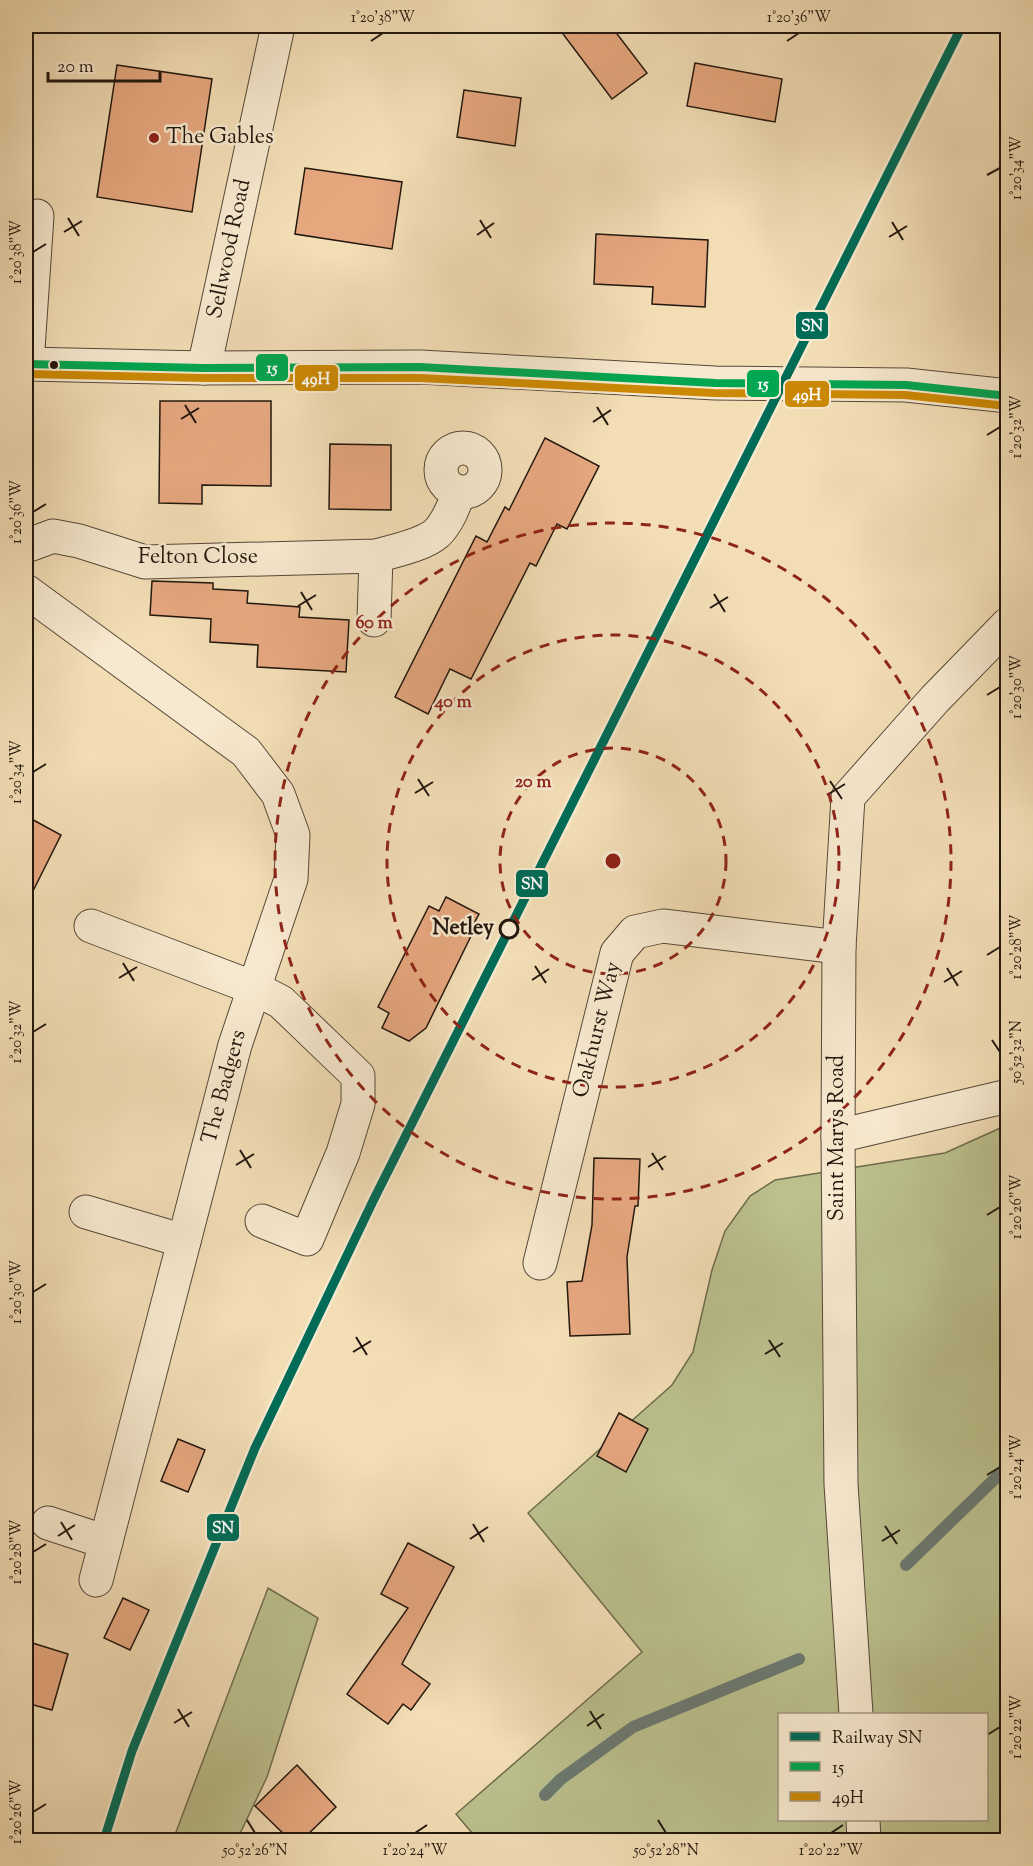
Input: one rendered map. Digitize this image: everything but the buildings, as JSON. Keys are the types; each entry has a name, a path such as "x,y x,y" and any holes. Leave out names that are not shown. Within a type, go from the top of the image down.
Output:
{"street":[{"name":"Sellwood Road","path":"204,368 278,26"},
{"path":"37,216 26,364 204,368 420,368 715,382 906,385 1008,396"},
{"name":"Felton Close","path":"26,546 53,536 79,541 144,562 376,556 413,545 436,534 452,512 459,492"},
{"path":"374,620 376,556"},
{"name":"The Badgers","path":"28,597 125,663 246,752 278,794 293,834 291,879 235,1045 96,1580"},
{"name":"Saint Marys Road","path":"856,1713 842,1484 838,1136 839,946 848,797 935,699 1008,624"},
{"path":"91,926 254,988 281,1002 358,1076 358,1104 343,1153 307,1239 262,1221"},
{"name":"Oakhurst Way","path":"540,1263 617,953 635,932 663,926 839,946"},
{"path":"838,1136 1008,1096"},
{"path":"86,1212 184,1241"},
{"path":"48,1523 106,1542"},
{"path":"863,1821 864,1840"}],"green space":[{"path":"1007,1125 1007,1840 478,1840 456,1814 642,1652 528,1513 672,1385 693,1352 712,1270 725,1231 750,1196 775,1180 945,1153"},
{"path":"268,1588 318,1618 267,1777 237,1840 173,1840"}],"waterway":[{"path":"906,1565 1008,1466"},
{"path":"545,1795 561,1779 633,1727 799,1659"}],"rail line":[{"name":"SN","path":"104,1840 132,1751 255,1448 373,1201 962,26"}],"transit line":[{"name":"15","path":"26,364 204,368 420,367 715,383 906,385 1008,396"},
{"name":"49H","path":"26,374 204,378 420,378 714,393 905,395 1007,406"}],"place":[{"name":"The Gables","path":"154,138"},
{"name":"Netley","path":"509,929"}]}
